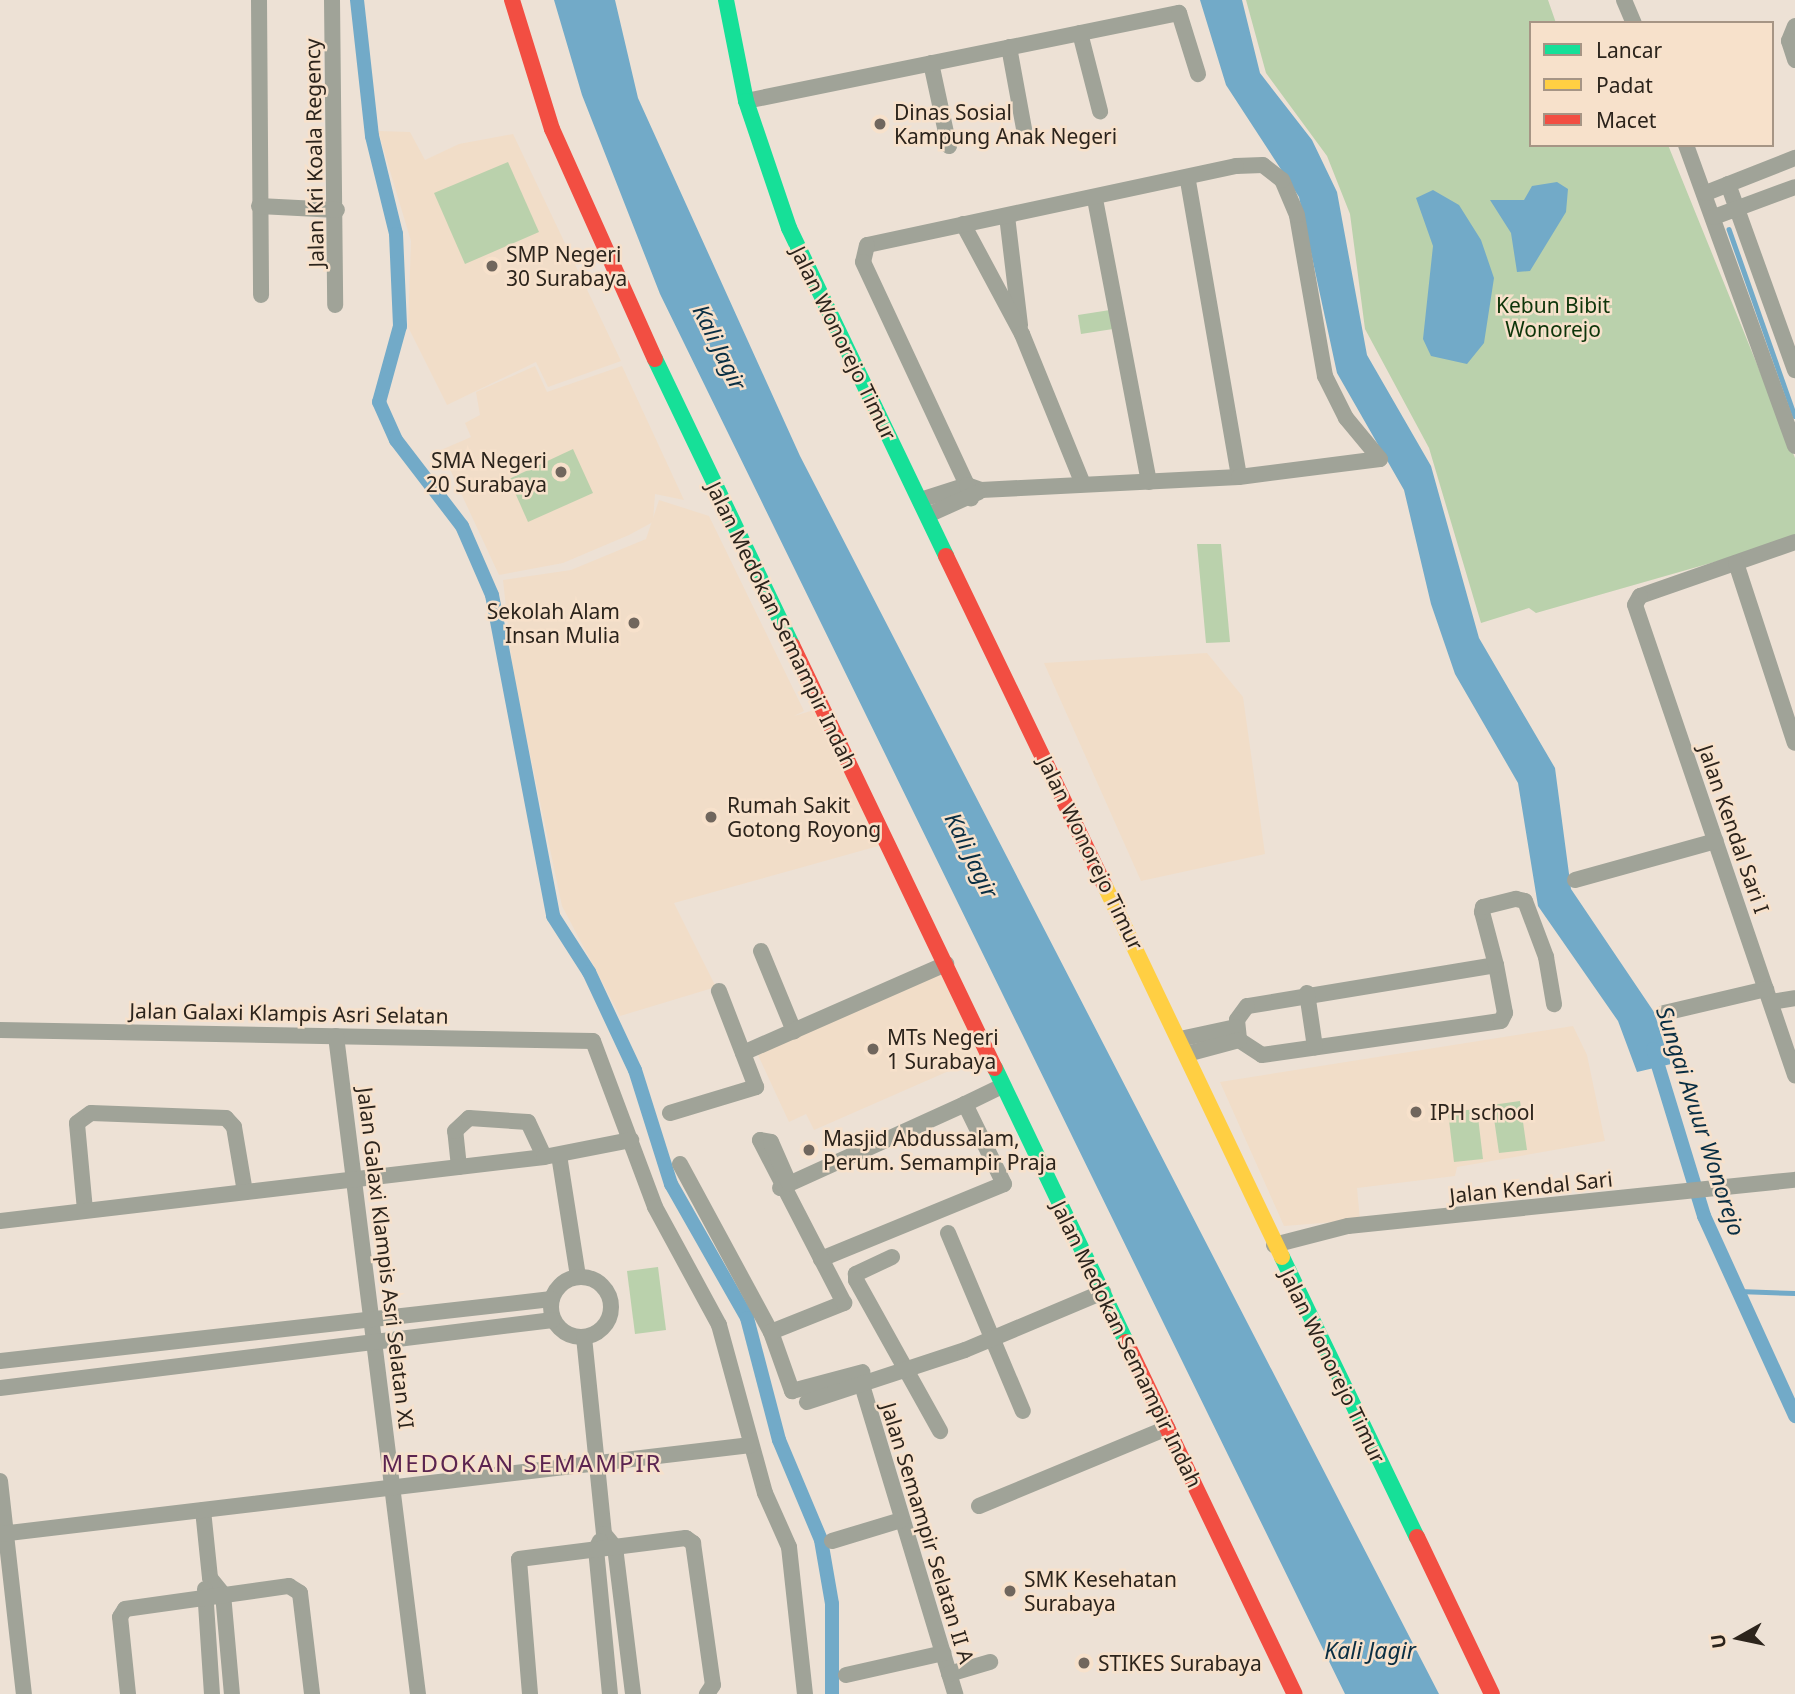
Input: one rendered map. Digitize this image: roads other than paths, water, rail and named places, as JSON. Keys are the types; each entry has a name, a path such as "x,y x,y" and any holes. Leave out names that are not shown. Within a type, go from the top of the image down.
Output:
{"street":[{"path":"259,0 261,295"},
{"name":"Jalan Kri Koala Regency","path":"332,0 337,210 335,305"},
{"name":"Jalan Medokan Semampir Indah","path":"512,0 552,129 609,263 1295,1694"},
{"name":"Jalan Wonorejo Timur","path":"726,0 746,101 789,228 1184,1046 1274,1245 1492,1694"},
{"path":"1624,0 1633,21"},
{"path":"746,101 1182,13 1198,74"},
{"path":"1795,26 1788,41 1795,60"},
{"path":"1080,33 1100,111"},
{"path":"1009,47 1024,130"},
{"path":"931,63 949,146"},
{"path":"1687,147 1706,193 1795,446"},
{"path":"1706,193 1795,158"},
{"path":"924,508 973,491 1239,477 1380,459 1346,418 1325,376 1297,215 1282,180 1263,165 867,245 863,252 973,491"},
{"path":"1188,181 1239,477"},
{"path":"1728,184 1795,370"},
{"path":"1714,217 1795,187"},
{"path":"1095,199 1149,482"},
{"path":"259,206 337,210"},
{"path":"1007,216 1022,334"},
{"path":"963,224 1022,334 1083,484"},
{"path":"1795,542 1736,563 1795,743"},
{"name":"Jalan Kendal Sari I","path":"1736,563 1640,596 1635,605 1795,1076"},
{"path":"1575,880 1716,841"},
{"path":"1237,1034 1257,1055 1501,1021 1505,1013 1483,907 1522,898 1548,964 1554,1004"},
{"path":"761,951 794,1031"},
{"path":"743,1053 946,964"},
{"path":"1237,1034 1247,1006 1307,993 1496,965"},
{"path":"670,1113 753,1089 743,1053 719,991"},
{"path":"1307,993 1315,1047"},
{"path":"1664,1013 1768,995 1795,998"},
{"name":"Jalan Galaxi Klampis Asri Selatan","path":"0,1030 337,1036 578,1036 593,1041 603,1055 631,1140"},
{"path":"1184,1046 1237,1034"},
{"name":"Jalan Galaxi Klampis Asri Selatan XI","path":"337,1036 418,1694"},
{"path":"785,1185 1003,1086"},
{"path":"821,1259 1004,1184 964,1104"},
{"path":"85,1210 77,1123 91,1113 226,1118 234,1126 245,1192"},
{"path":"458,1167 455,1131 468,1118 528,1122 552,1156 578,1276"},
{"path":"0,1221 552,1156 631,1140 655,1207 719,1325 751,1445 789,1547 805,1694"},
{"path":"760,1140 844,1303 771,1332"},
{"path":"680,1164 771,1332 792,1391 908,1370 993,1339 1103,1292"},
{"name":"Jalan Kendal Sari","path":"1274,1245 1348,1226 1795,1180"},
{"path":"948,1233 1023,1411"},
{"path":"892,1257 856,1277 940,1431"},
{"path":"578,1276 596,1281 611,1304 601,1329 583,1337 566,1333 554,1320 552,1299 561,1283 578,1276"},
{"path":"0,1361 552,1299"},
{"path":"0,1388 554,1320"},
{"path":"583,1337 594,1461 605,1543 633,1694"},
{"path":"807,1402 862,1379"},
{"name":"Jalan Semampir Selatan II A","path":"862,1379 901,1520 955,1694"},
{"path":"979,1506 1167,1428"},
{"path":"3,1533 203,1510 393,1483 751,1445"},
{"path":"0,1481 3,1533 24,1694"},
{"path":"203,1510 210,1578 201,1597 212,1694"},
{"path":"832,1541 901,1520"},
{"path":"530,1694 516,1565 525,1557 605,1543 686,1538 693,1543 713,1685 707,1694"},
{"path":"605,1543 610,1694"},
{"path":"210,1578 223,1594 232,1694"},
{"path":"128,1694 123,1612 223,1594 299,1590 312,1694"},
{"path":"846,1675 944,1653"},
{"path":"949,1674 990,1662"}],"water":[{"name":"Kali Jagir","path":"554,0 615,0 638,98 800,456 1439,1694 1345,1694 660,294 582,95"},
{"name":"Sungai Avuur Wonorejo","path":"1200,0 1242,0 1260,73 1312,140 1337,192 1367,355 1431,466 1479,638 1555,768 1571,889 1654,1012 1671,1064 1637,1072 1618,1021 1538,906 1518,783 1455,674 1431,604 1404,490 1337,373 1299,197 1226,85"},
{"path":"1557,182 1568,189 1566,212 1530,271 1517,272 1511,233 1490,200 1524,200 1532,186"},
{"path":"1433,190 1459,205 1481,240 1494,278 1484,343 1467,364 1431,356 1423,339 1433,246 1416,198"}],"waterway":[{"path":"357,0 372,136 396,234 400,326 379,402 396,440 462,526 492,595 553,916 589,972 635,1070 671,1184 747,1318 779,1440 821,1540 832,1604 832,1694"},
{"path":"1729,229 1795,416"},
{"name":"Sungai Avuur Wonorejo","path":"1653,1049 1704,1216 1795,1416"},
{"path":"1738,1291 1795,1293"}],"place":[{"name":"Dinas Sosial Kampung Anak Negeri","path":"880,124"},
{"name":"SMP Negeri 30 Surabaya","path":"492,266"},
{"name":"SMA Negeri 20 Surabaya","path":"561,472"},
{"name":"Sekolah Alam Insan Mulia","path":"634,623"},
{"name":"Rumah Sakit Gotong Royong","path":"711,817"},
{"name":"MTs Negeri 1 Surabaya","path":"873,1049"},
{"name":"IPH school","path":"1416,1112"},
{"name":"Masjid Abdussalam, Perum. Semampir Praja","path":"809,1150"},
{"name":"SMK Kesehatan Surabaya","path":"1010,1591"},
{"name":"STIKES Surabaya","path":"1084,1663"}],"district":[{"name":"MEDOKAN SEMAMPIR","path":"522,1463"}],"park label":[{"name":"Kebun Bibit Wonorejo","path":"1553,317"}]}
